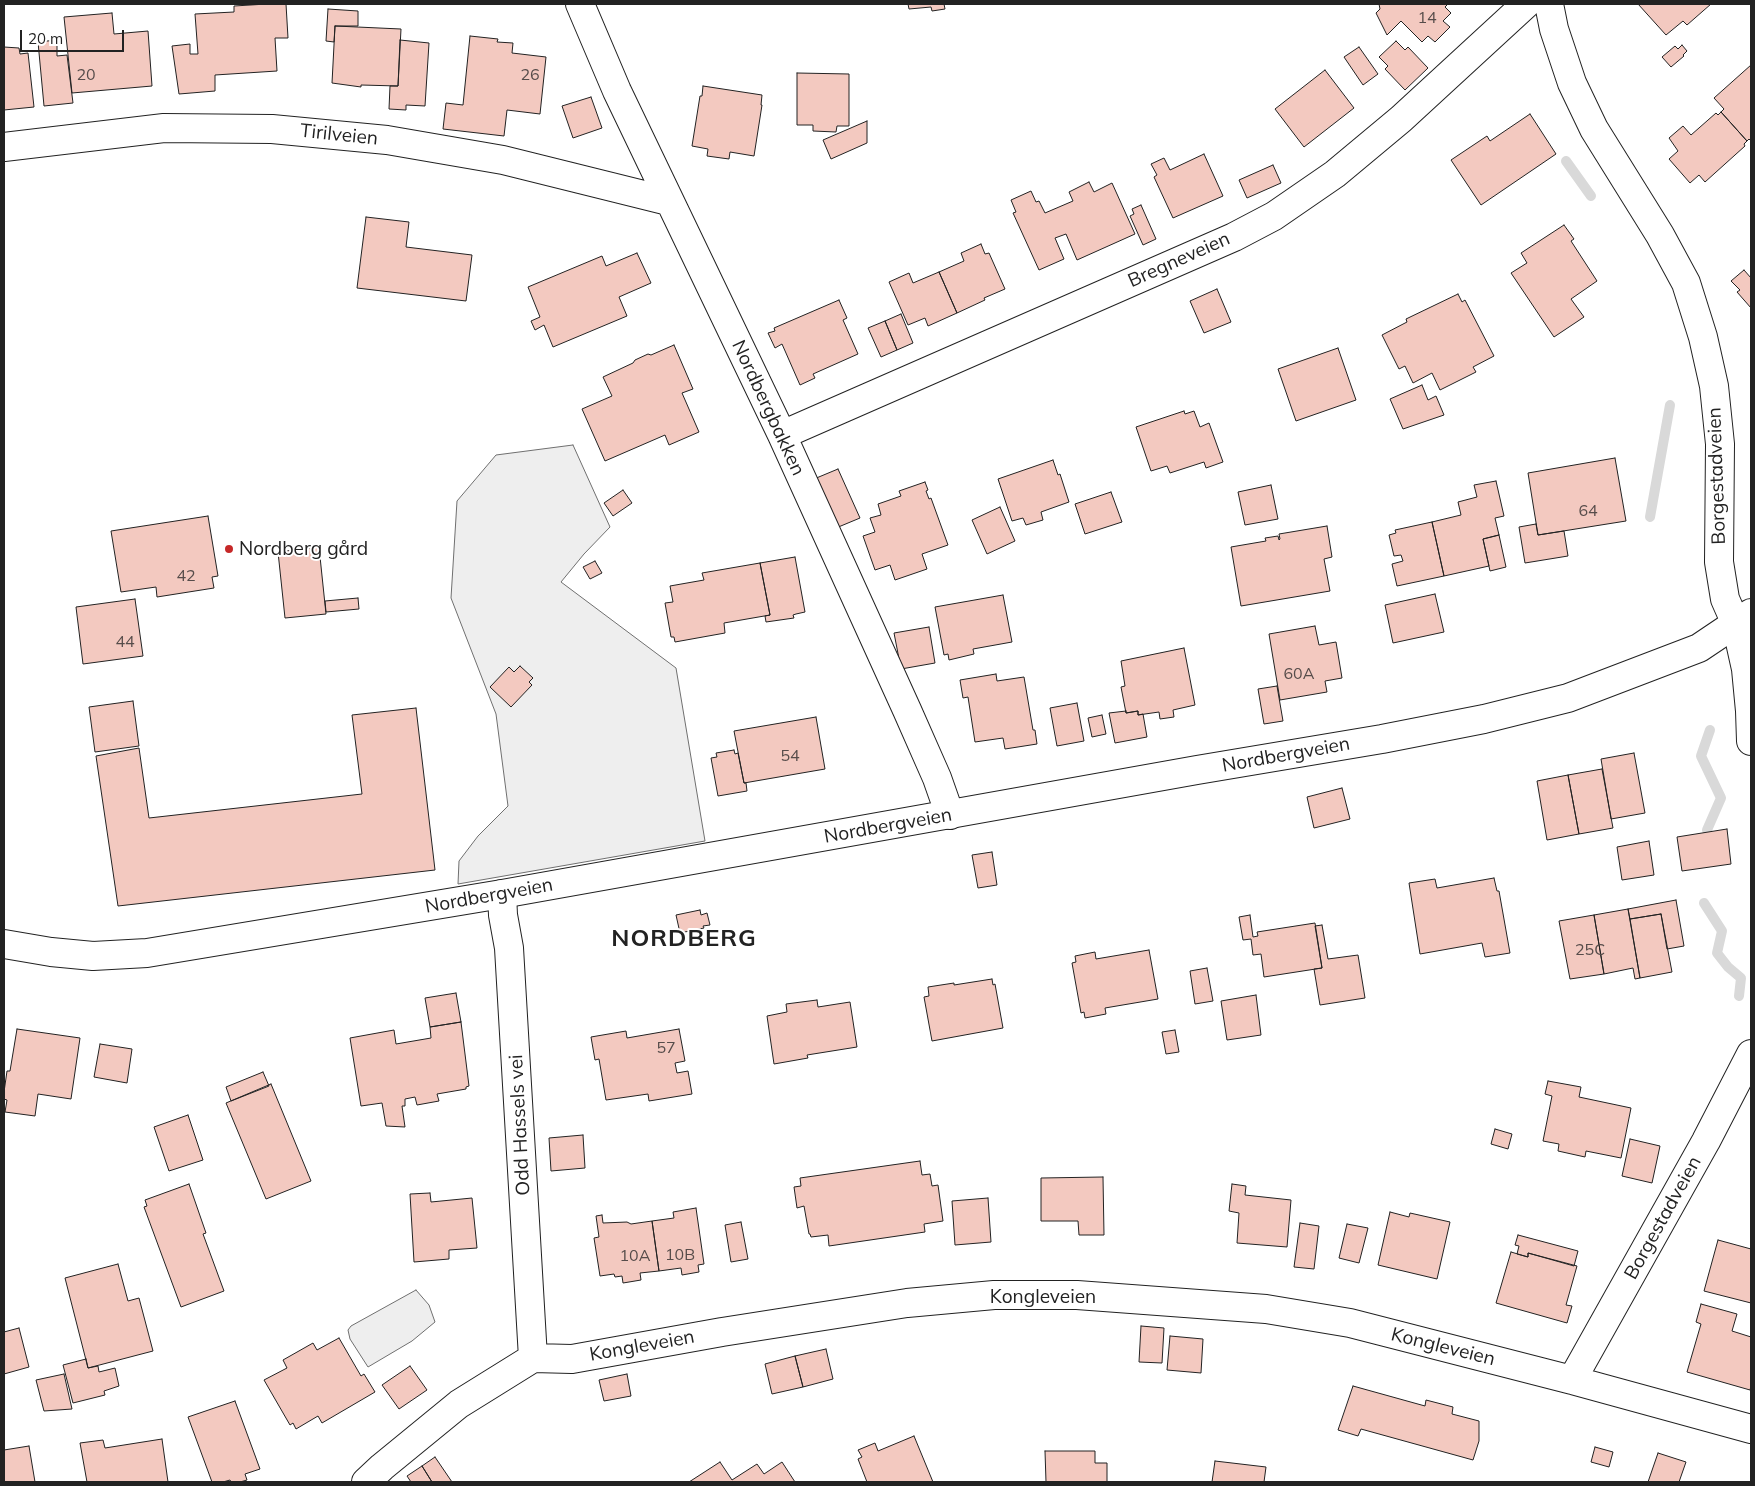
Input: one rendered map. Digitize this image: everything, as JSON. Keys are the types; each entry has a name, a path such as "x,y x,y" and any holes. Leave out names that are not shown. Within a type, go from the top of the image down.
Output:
{"street":[{"name":"Nordbergbakken","path":"580,4 617,91 668,201 782,435 907,710 937,778 950,815"},
{"name":"Bregneveien","path":"782,435 1234,237 1274,216 1335,174 1401,119 1526,4"},
{"name":"Borgestadveien","path":"1549,4 1554,29 1572,83 1594,129 1660,235 1686,283 1700,328 1714,386 1720,444 1719,562 1725,599 1744,619 1751,741"},
{"name":"Tirilveien","path":"4,147 164,128 272,129 388,140 503,160 668,201"},
{"name":"Nordbergveien","path":"4,944 51,952 94,956 147,953 502,894 1372,741 1484,719 1568,698 1699,648 1744,619"},
{"name":"Odd Hassels vei","path":"502,894 502,916 509,948 533,1358"},
{"name":"Borgestadveien","path":"1572,1380 1706,1141 1751,1054"},
{"name":"Kongleveien","path":"533,1358 572,1359 722,1332 907,1303 994,1295 1077,1295 1266,1309 1340,1321 1572,1380 1751,1429"},
{"path":"366,1482 458,1404 533,1358"}],"shaded area":[{"path":"573,445 610,527 561,582 676,668 705,841 458,884 459,861 478,836 508,806 496,714 451,598 457,501 496,455"},
{"path":"416,1290 429,1305 435,1322 412,1341 368,1367 350,1339 348,1330 351,1326"}],"building":[{"path":"286,4 288,38 275,38 277,71 215,75 215,91 179,94 172,46 190,44 190,54 198,54 195,14 234,12 234,6"},
{"path":"908,4 944,4 945,9 932,11 931,7 909,9"},
{"path":"1379,4 1448,4 1445,7 1451,13 1443,21 1450,27 1435,42 1428,36 1422,42 1401,21 1387,35 1376,13 1380,9"},
{"path":"1638,4 1711,4 1687,25 1683,21 1666,35"},
{"path":"328,9 358,11 358,26 335,26 334,42 326,41"},
{"path":"112,13 114,34 148,31 152,86 72,93 64,17"},
{"path":"335,26 401,29 398,86 361,85 361,87 332,83"},
{"path":"470,36 498,39 497,42 513,43 512,53 546,57 540,114 507,110 504,136 443,129 446,103 463,105"},
{"path":"57,40 57,56 67,55 73,103 44,106 38,42"},
{"path":"400,40 429,43 425,106 406,105 406,110 389,109 390,86 398,86"},
{"path":"1396,41 1405,50 1408,47 1428,68 1405,90 1385,69 1388,66 1379,57"},
{"path":"1682,45 1687,51 1671,67 1662,57 1675,46 1678,49"},
{"path":"4,47 19,48 20,54 28,53 34,107 4,110"},
{"path":"1359,47 1378,74 1363,85 1344,57"},
{"path":"1751,65 1751,141 1749,139 1747,141 1721,112 1724,109 1714,98"},
{"path":"1325,70 1354,108 1304,147 1275,109"},
{"path":"797,73 849,74 849,126 837,126 836,132 813,131 813,125 797,125"},
{"path":"703,86 762,95 754,156 730,152 729,159 707,156 708,149 692,146"},
{"path":"591,97 602,128 573,138 562,106"},
{"path":"1721,112 1747,141 1744,144 1745,146 1705,182 1699,175 1690,183 1669,159 1678,151 1669,138 1683,126 1691,135 1716,113 1718,115"},
{"path":"1530,114 1556,154 1481,205 1451,160 1487,136 1490,141"},
{"path":"867,121 867,143 831,159 823,140"},
{"path":"1204,154 1223,196 1173,218 1154,177 1157,175 1151,164 1164,158 1170,170"},
{"path":"1273,165 1281,183 1247,198 1239,180"},
{"path":"1089,182 1094,192 1112,183 1135,234 1077,260 1066,234 1055,238 1064,259 1039,270 1013,213 1016,212 1011,200 1031,191 1036,202 1039,201 1045,213 1073,201 1069,192"},
{"path":"1141,205 1156,239 1143,245 1130,216 1134,214 1132,209"},
{"path":"366,217 409,222 406,247 472,255 466,301 357,288"},
{"path":"1564,225 1574,239 1571,241 1597,281 1571,299 1584,317 1554,337 1511,273 1527,263 1521,253"},
{"path":"981,244 985,254 989,253 1005,289 957,313 939,272 964,261 961,253"},
{"path":"637,253 651,283 619,297 627,316 553,347 544,325 535,330 531,321 540,317 528,287 602,256 606,266"},
{"path":"1744,270 1751,278 1751,308 1737,292 1740,290 1731,281"},
{"path":"939,272 957,313 928,326 925,318 908,325 889,282 909,273 913,283"},
{"path":"1217,289 1231,322 1204,333 1190,301"},
{"path":"1458,294 1462,302 1465,300 1494,356 1473,367 1476,372 1440,390 1432,373 1413,383 1405,366 1399,369 1382,335 1407,322 1406,319"},
{"path":"839,300 847,318 843,320 858,354 813,374 815,378 800,385 782,344 775,348 768,333 775,331 774,328"},
{"path":"901,314 913,343 897,350 885,321"},
{"path":"885,321 897,350 881,357 868,328"},
{"path":"674,345 693,389 682,393 699,432 669,445 665,435 605,461 582,409 612,396 603,377 648,354 651,355"},
{"path":"1338,348 1356,400 1296,421 1278,369"},
{"path":"1422,385 1428,400 1436,396 1444,415 1403,429 1390,399"},
{"path":"1184,411 1185,414 1194,411 1200,427 1209,423 1223,462 1206,468 1204,462 1170,473 1167,466 1151,471 1136,427"},
{"path":"1615,458 1626,521 1538,535 1528,473"},
{"path":"1053,460 1058,475 1060,474 1069,502 1041,512 1043,520 1026,525 1023,518 1012,521 998,479"},
{"path":"838,469 860,518 836,528 814,479"},
{"path":"1496,481 1504,516 1495,518 1499,535 1483,539 1489,566 1444,576 1432,522 1461,515 1458,502 1477,497 1474,485"},
{"path":"925,482 928,490 926,491 929,499 931,498 948,545 922,554 927,569 895,580 890,565 875,570 863,536 875,532 870,518 881,515 878,504 901,496 899,491"},
{"path":"1271,485 1278,519 1245,525 1238,492"},
{"path":"623,490 632,503 613,516 604,503"},
{"path":"1111,492 1122,522 1085,534 1075,504"},
{"path":"1000,507 1015,541 987,554 972,520"},
{"path":"208,516 218,576 212,577 214,588 157,597 156,587 121,592 111,531"},
{"path":"1432,522 1444,576 1397,586 1392,564 1403,561 1401,555 1394,556 1389,535 1396,533 1395,530"},
{"path":"1536,524 1538,535 1564,531 1568,556 1525,563 1519,527"},
{"path":"1327,526 1332,557 1324,559 1330,591 1241,606 1231,547 1266,541 1265,538 1278,536 1279,540 1279,534"},
{"path":"1499,535 1506,567 1490,571 1483,539"},
{"path":"319,547 326,614 285,618 278,552"},
{"path":"795,557 805,612 793,615 794,618 766,622 765,616 770,615 760,563"},
{"path":"595,561 602,573 590,579 583,567"},
{"path":"760,563 770,615 724,623 725,633 675,642 674,637 671,637 665,603 673,602 670,586 704,580 702,573"},
{"path":"1435,594 1444,632 1393,643 1385,605"},
{"path":"1003,595 1012,642 973,649 974,654 949,660 948,654 944,655 935,607"},
{"path":"358,598 359,609 326,612 325,601"},
{"path":"135,599 143,656 83,664 76,607"},
{"path":"1315,626 1319,645 1336,642 1342,678 1325,681 1327,692 1280,700 1269,634"},
{"path":"929,627 935,663 901,669 894,633"},
{"path":"1184,648 1195,705 1173,710 1174,717 1160,719 1159,712 1138,715 1138,711 1126,713 1121,687 1125,686 1121,661"},
{"path":"520,666 533,678 529,682 532,685 511,707 490,687 509,667 514,672"},
{"path":"996,674 997,681 1024,677 1037,744 1005,749 1003,738 975,742 968,697 963,698 960,680"},
{"path":"1277,686 1283,721 1264,724 1258,689"},
{"path":"133,701 139,746 95,752 89,707"},
{"path":"1077,703 1084,741 1057,746 1050,708"},
{"path":"416,708 435,870 118,906 96,756 139,748 149,818 362,794 352,715"},
{"path":"1126,711 1126,713 1138,711 1138,715 1143,714 1147,737 1115,743 1109,713"},
{"path":"1102,715 1106,734 1092,737 1088,718"},
{"path":"816,717 825,769 744,783 734,731"},
{"path":"734,750 735,754 738,753 747,791 718,796 711,758 717,757 716,753"},
{"path":"1634,753 1645,813 1611,819 1601,759"},
{"path":"1602,769 1613,828 1579,834 1568,775"},
{"path":"1568,775 1579,834 1547,840 1537,781"},
{"path":"1342,788 1350,819 1314,828 1307,797"},
{"path":"1727,829 1731,864 1682,871 1677,837"},
{"path":"1649,841 1654,875 1622,880 1617,847"},
{"path":"992,852 997,885 978,888 972,855"},
{"path":"1494,878 1497,891 1499,891 1510,953 1485,957 1482,943 1420,954 1409,883 1435,879 1437,888"},
{"path":"1676,900 1684,946 1667,949 1661,914 1630,919 1628,909"},
{"path":"1628,909 1640,978 1635,979 1633,968 1604,974 1594,915"},
{"path":"700,910 701,915 707,913 710,925 680,933 676,915"},
{"path":"1661,914 1672,972 1640,978 1630,919"},
{"path":"1250,915 1253,937 1258,936 1257,932 1315,923 1322,968 1264,977 1261,954 1253,955 1251,939 1243,940 1239,917"},
{"path":"1594,915 1604,974 1570,979 1559,921"},
{"path":"1322,925 1328,959 1358,955 1365,998 1320,1005 1314,969 1322,968 1315,926"},
{"path":"1149,950 1158,999 1105,1008 1106,1014 1085,1018 1084,1012 1081,1013 1072,963 1076,962 1075,956 1095,952 1096,959"},
{"path":"1207,968 1213,1001 1195,1004 1190,971"},
{"path":"992,979 993,985 995,984 1003,1028 932,1041 924,997 929,996 928,987"},
{"path":"456,993 461,1022 430,1027 425,998"},
{"path":"1256,995 1261,1035 1227,1040 1221,1001"},
{"path":"817,1000 818,1007 850,1002 857,1047 807,1055 808,1058 774,1064 767,1016 787,1012 786,1004"},
{"path":"461,1022 469,1086 466,1089 437,1094 439,1101 417,1105 415,1097 405,1099 405,1106 402,1106 405,1127 386,1126 382,1103 361,1106 350,1038 394,1030 396,1044 431,1038 430,1027"},
{"path":"17,1029 80,1038 71,1099 38,1094 35,1116 5,1112 7,1100 4,1099 4,1092 7,1071 10,1071"},
{"path":"679,1029 685,1061 675,1063 677,1073 688,1071 692,1094 649,1101 648,1094 606,1100 599,1059 595,1060 591,1037 626,1031 627,1038"},
{"path":"1175,1030 1179,1052 1166,1054 1162,1032"},
{"path":"100,1044 132,1049 127,1083 94,1077"},
{"path":"263,1072 269,1086 231,1101 226,1087"},
{"path":"1548,1081 1581,1087 1579,1097 1631,1108 1621,1158 1586,1151 1585,1157 1558,1151 1559,1144 1543,1141 1552,1096 1545,1094"},
{"path":"271,1084 311,1181 266,1199 226,1103"},
{"path":"188,1115 203,1160 169,1171 154,1127"},
{"path":"1495,1129 1512,1134 1508,1149 1491,1144"},
{"path":"583,1135 585,1168 551,1171 549,1138"},
{"path":"1630,1139 1660,1146 1652,1183 1622,1176"},
{"path":"920,1161 922,1175 930,1174 932,1186 938,1185 943,1221 924,1224 925,1232 829,1246 828,1235 811,1237 804,1206 797,1208 794,1187 801,1186 800,1178"},
{"path":"1103,1177 1104,1235 1079,1235 1078,1221 1041,1221 1041,1178"},
{"path":"189,1184 206,1233 203,1234 224,1291 181,1307 144,1207 147,1206 145,1200"},
{"path":"1232,1184 1246,1186 1245,1195 1291,1200 1287,1247 1237,1243 1239,1213 1229,1211"},
{"path":"430,1193 431,1202 472,1198 477,1248 449,1250 449,1259 414,1262 410,1194"},
{"path":"988,1198 991,1242 955,1245 952,1201"},
{"path":"696,1208 704,1264 698,1265 699,1272 682,1275 681,1268 659,1271 652,1221 674,1218 673,1212"},
{"path":"1390,1212 1409,1217 1410,1213 1450,1222 1437,1279 1378,1265"},
{"path":"602,1215 603,1223 627,1222 631,1224 652,1221 659,1271 640,1273 641,1280 623,1283 622,1276 615,1277 614,1274 600,1276 594,1238 599,1237 596,1216"},
{"path":"741,1222 748,1259 731,1262 725,1225"},
{"path":"1300,1223 1319,1226 1314,1269 1294,1267"},
{"path":"1347,1224 1368,1228 1359,1263 1339,1258"},
{"path":"1518,1235 1578,1251 1574,1266 1528,1253 1528,1257 1517,1254 1519,1246 1515,1245"},
{"path":"1718,1240 1751,1249 1751,1303 1704,1291"},
{"path":"1511,1252 1528,1257 1528,1253 1577,1266 1566,1305 1572,1306 1567,1323 1496,1303"},
{"path":"118,1264 128,1301 139,1298 153,1351 88,1368 65,1278"},
{"path":"1701,1304 1737,1314 1732,1331 1751,1337 1750,1390 1687,1372 1701,1324 1696,1322"},
{"path":"1141,1326 1164,1328 1162,1363 1139,1362"},
{"path":"19,1328 29,1367 4,1374 4,1332"},
{"path":"1170,1336 1203,1339 1201,1373 1167,1370"},
{"path":"339,1338 361,1376 364,1374 375,1392 322,1423 318,1416 296,1429 293,1423 290,1425 264,1380 287,1368 283,1360 313,1343 317,1350"},
{"path":"826,1349 833,1379 803,1387 795,1356"},
{"path":"795,1356 803,1387 772,1394 765,1364"},
{"path":"86,1359 88,1368 98,1366 99,1372 115,1368 119,1386 104,1391 105,1395 73,1403 63,1365"},
{"path":"410,1366 427,1390 399,1409 382,1385"},
{"path":"64,1374 72,1409 44,1411 36,1380"},
{"path":"627,1374 631,1396 604,1401 599,1380"},
{"path":"1353,1386 1425,1406 1426,1400 1453,1407 1452,1414 1479,1421 1479,1441 1473,1460 1361,1429 1358,1436 1338,1430"},
{"path":"235,1401 260,1469 245,1474 247,1480 240,1482 231,1482 230,1480 212,1482 188,1417"},
{"path":"914,1436 933,1482 867,1482 858,1459 862,1457 858,1450 875,1443 878,1451"},
{"path":"162,1439 168,1482 87,1482 80,1443 103,1440 105,1448"},
{"path":"29,1446 35,1482 4,1482 4,1450"},
{"path":"1595,1447 1613,1452 1609,1467 1591,1462"},
{"path":"1045,1451 1095,1451 1095,1463 1107,1463 1107,1482 1046,1482"},
{"path":"1658,1453 1686,1462 1679,1482 1648,1482"},
{"path":"435,1457 452,1482 432,1482 422,1466"},
{"path":"1215,1461 1266,1467 1264,1482 1212,1482"},
{"path":"720,1462 732,1480 757,1464 764,1474 782,1462 795,1482 689,1482"},
{"path":"422,1466 432,1482 411,1482 407,1476"}],"waterway":[{"path":"1566,161 1591,196"},
{"path":"1650,517 1670,405"},
{"path":"1707,830 1721,798 1701,756 1710,730"},
{"path":"1704,903 1722,931 1717,953 1728,967 1741,978 1739,996"}],"place":[{"name":"Nordberg gård","path":"229,549"}],"district":[{"name":"NORDBERG","path":"684,939"}]}
